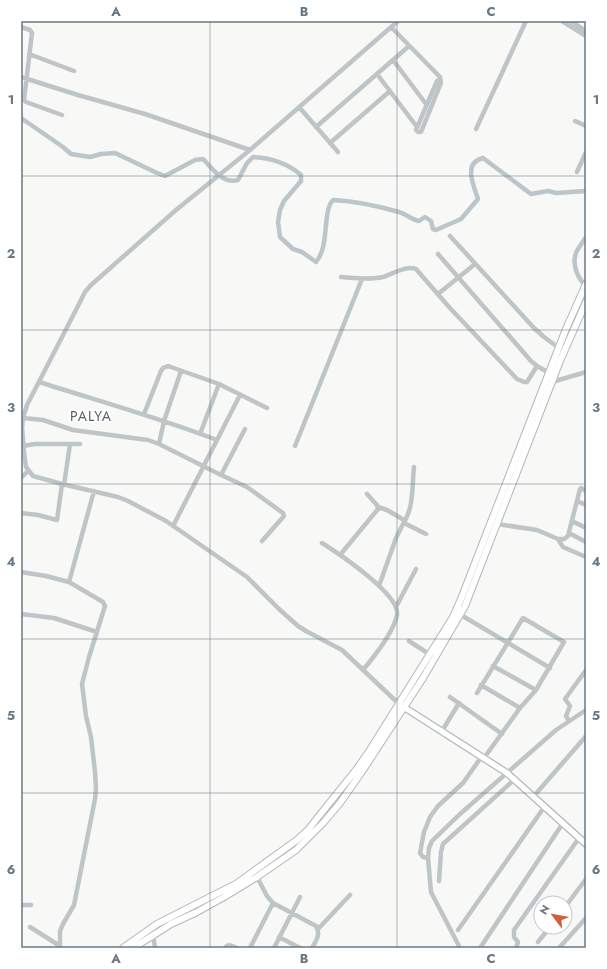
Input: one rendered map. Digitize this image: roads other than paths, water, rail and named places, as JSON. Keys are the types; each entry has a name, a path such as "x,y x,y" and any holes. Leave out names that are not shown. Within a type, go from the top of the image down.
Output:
{"highway":[{"path":"401,705 461,615 552,382 552,374 559,348 586,284"},
{"path":"133,948 153,934 208,906 257,877 296,850 310,832 340,803 364,770 429,654 453,617 552,374 586,302"},
{"path":"123,948 156,924 236,884 310,832"}],"main road":[{"path":"401,705 510,776 586,844"}],"street":[{"path":"398,21 250,150 176,210 91,285 82,298 27,405 23,418 23,446 26,467 35,477 128,501 173,526 247,577 279,610 298,626 342,650 401,705"},
{"path":"476,129 526,21"},
{"path":"562,21 574,23 586,31"},
{"path":"574,23 586,36"},
{"path":"21,27 30,30 32,33 24,78 25,101 62,115"},
{"path":"378,74 418,127 417,131 421,132 441,82 440,76 391,27"},
{"path":"316,127 409,46"},
{"path":"29,54 74,71"},
{"path":"393,60 426,104"},
{"path":"24,78 145,114 250,150"},
{"path":"418,127 426,104 437,81 440,79"},
{"path":"330,143 390,91"},
{"path":"299,106 338,152"},
{"path":"575,121 586,126"},
{"path":"577,172 586,152"},
{"path":"581,164 586,166"},
{"path":"450,236 534,328 559,348"},
{"path":"438,254 524,353 537,366 552,374"},
{"path":"438,294 475,264"},
{"path":"341,278 381,278 412,267 419,271 438,294 517,378 527,382 537,366"},
{"path":"295,446 362,279"},
{"path":"144,414 163,368 168,366 219,384 267,408"},
{"path":"159,444 164,421 181,370"},
{"path":"552,382 586,372"},
{"path":"39,382 144,414 217,440"},
{"path":"200,434 219,384"},
{"path":"173,526 240,395"},
{"path":"23,418 46,420 73,430 142,439 159,444 220,475 248,487 283,513 284,516 262,541"},
{"path":"220,475 245,429"},
{"path":"23,446 35,444 80,444"},
{"path":"21,513 38,515 57,520 70,444"},
{"path":"379,586 396,538 408,514 414,467"},
{"path":"21,478 28,471"},
{"path":"497,524 537,530 564,539 566,538 572,522 580,488 586,491"},
{"path":"68,582 94,491"},
{"path":"367,494 378,507 387,510 404,520 404,523 426,534"},
{"path":"577,500 586,505"},
{"path":"340,554 376,512 378,507"},
{"path":"572,522 586,528"},
{"path":"568,533 586,542"},
{"path":"558,538 563,547 586,557"},
{"path":"322,543 340,554 369,576 396,607 397,615 394,624 376,655 362,670"},
{"path":"396,607 416,569"},
{"path":"21,572 46,576 68,582 105,604 105,609 82,684 83,702 94,758 96,788 95,799 77,893 74,905 61,927 60,947"},
{"path":"21,614 54,618 97,632"},
{"path":"461,615 550,668"},
{"path":"428,858 423,857 420,853 424,832 430,817 438,806 463,783 502,734 520,708 536,690 564,642 523,618 476,693"},
{"path":"409,641 429,654"},
{"path":"493,666 536,690"},
{"path":"569,721 566,716 570,706 565,699 586,670"},
{"path":"481,685 520,708"},
{"path":"450,697 502,734"},
{"path":"442,731 459,703"},
{"path":"439,881 440,852 443,844 556,730 586,710"},
{"path":"534,796 586,736"},
{"path":"460,948 431,892 428,858 429,848 432,841 437,836 510,776"},
{"path":"458,930 545,806"},
{"path":"480,948 563,823"},
{"path":"516,948 518,942 514,937 514,930 579,838"},
{"path":"257,877 267,896 273,903 313,924 318,929"},
{"path":"573,896 586,879"},
{"path":"312,948 318,937 318,929 350,895"},
{"path":"274,948 300,897"},
{"path":"250,948 273,903"},
{"path":"21,905 31,905"},
{"path":"559,948 586,918"},
{"path":"30,927 60,947"},
{"path":"153,934 155,948"},
{"path":"538,942 544,935"},
{"path":"279,937 300,948"},
{"path":"224,948 228,945 237,948"}],"waterway":[{"path":"21,118 71,154 90,157 101,154 115,153 165,176 195,160 203,159 215,172 223,178 232,181 238,180 247,163 253,157 272,160 284,164 301,175 301,181 284,201 280,210 278,222 280,237 293,249 302,252 316,262 323,247 328,212 333,200 383,208 402,213 419,221 425,217 431,221 433,229 436,230 461,219 478,199 472,181 471,169 473,164 483,158 531,194 548,191 556,193 586,191"},
{"path":"586,237 575,257 576,270 580,279 586,285"}],"district":[{"name":"PALYA","path":"91,416"}]}
